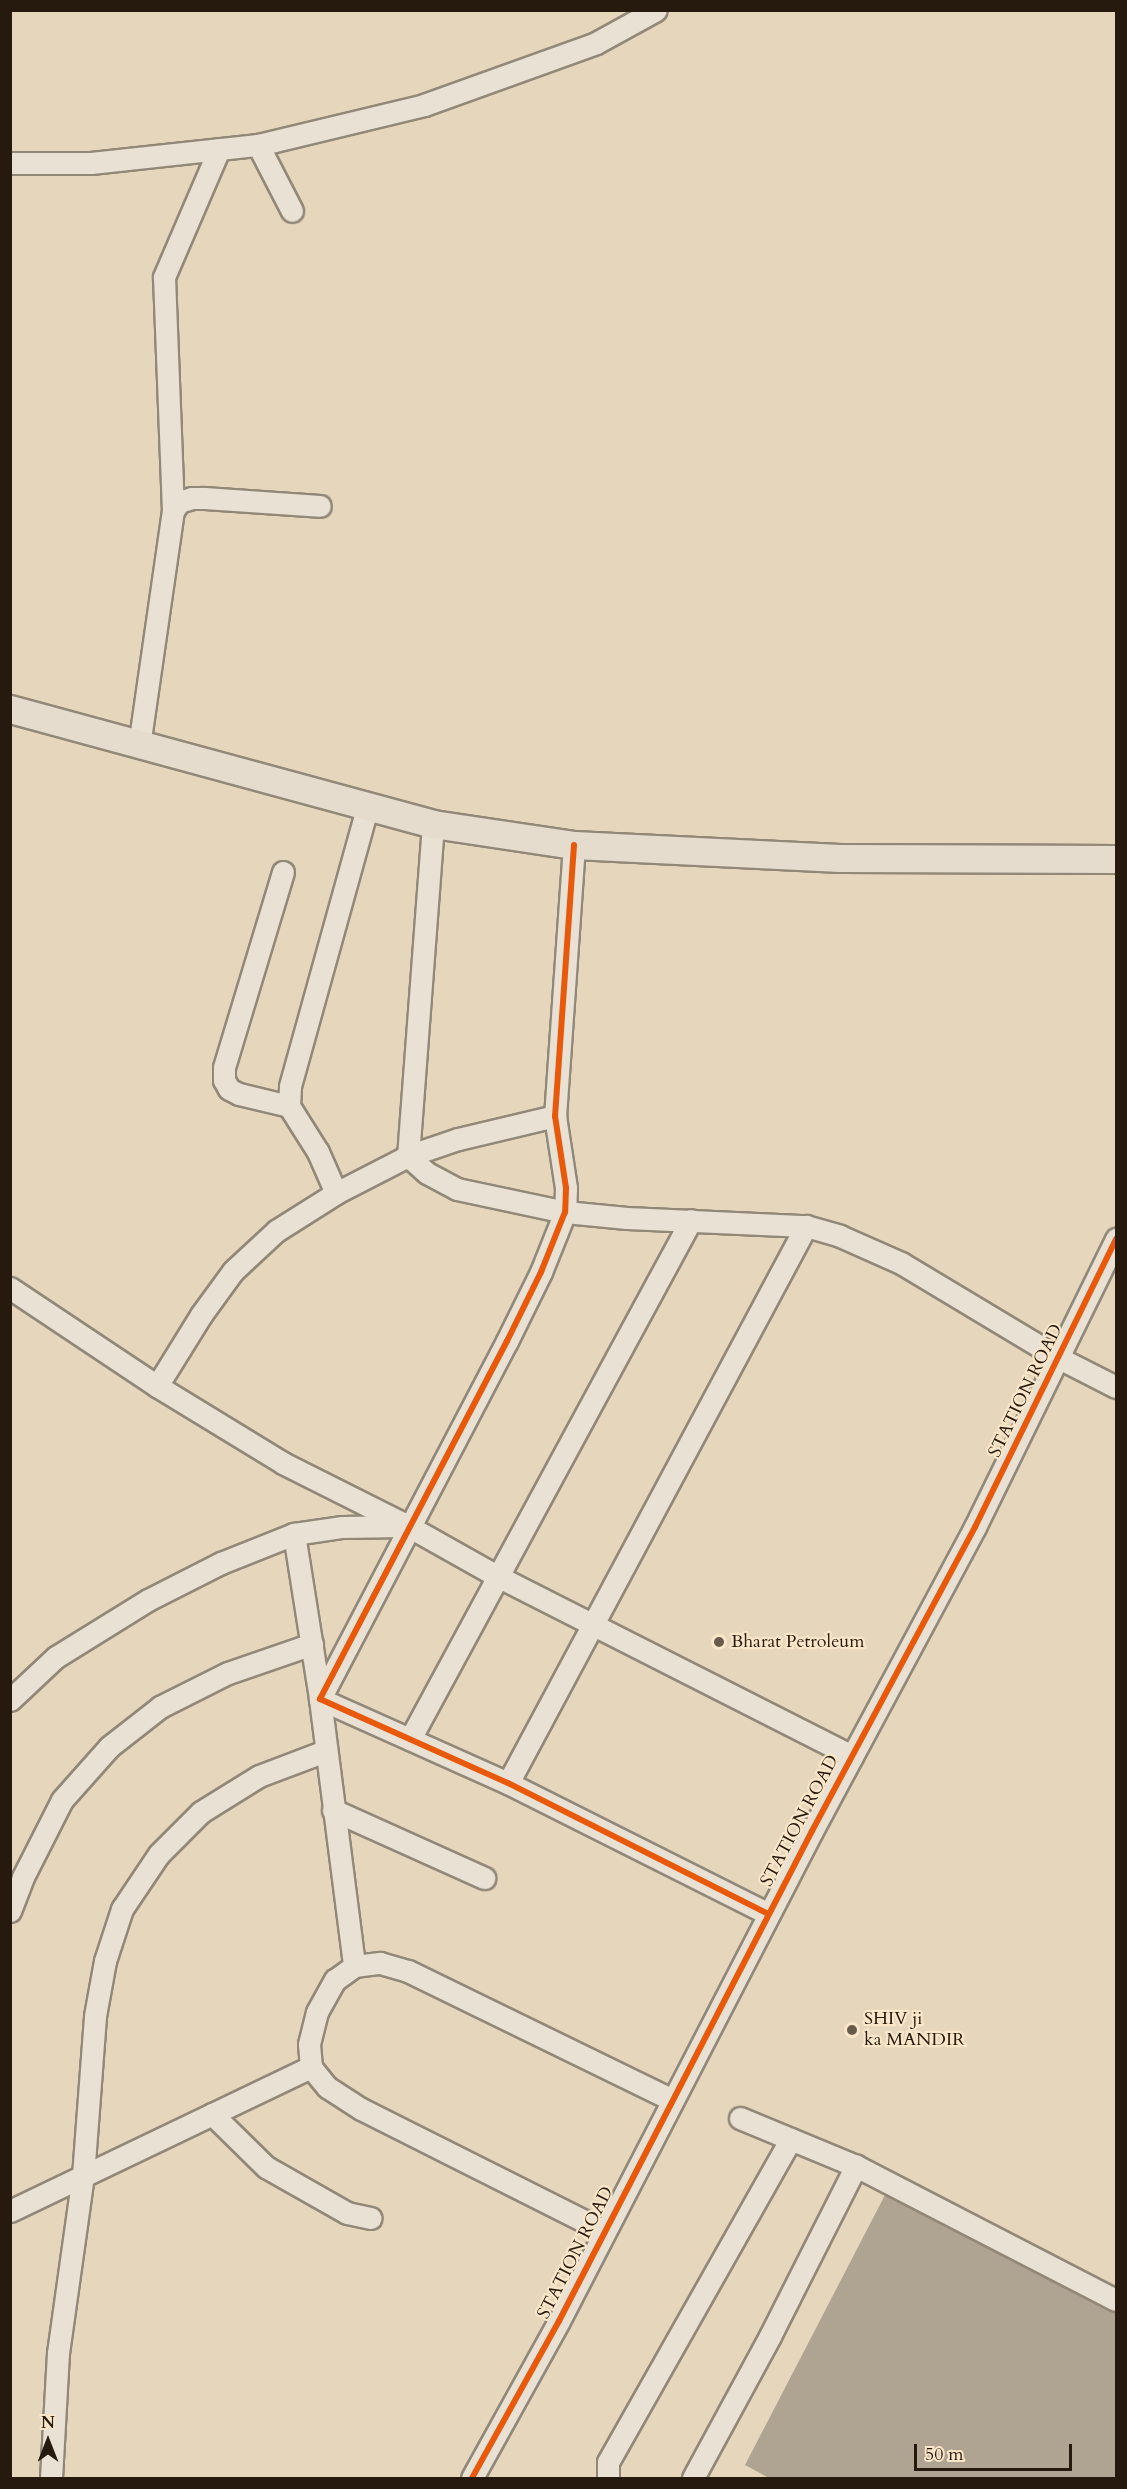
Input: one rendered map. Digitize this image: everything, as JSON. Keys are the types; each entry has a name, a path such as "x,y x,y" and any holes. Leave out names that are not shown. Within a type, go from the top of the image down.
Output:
{"main road":[{"path":"10,709 433,824 574,844 840,858 1116,859"}],"street":[{"path":"10,163 91,163 258,145 424,105 596,43 656,10"},
{"path":"258,145 292,212"},
{"path":"140,746 173,511 164,277 219,149"},
{"path":"173,511 179,502 192,498 320,506"},
{"path":"336,1193 318,1152 289,1106 290,1086 368,805"},
{"path":"408,1156 433,824"},
{"path":"320,1699 526,1302 555,1240 565,1212 566,1188 555,1116 574,844"},
{"path":"283,872 224,1067 224,1080 229,1089 239,1094 289,1106"},
{"path":"157,1386 201,1315 233,1271 276,1231 336,1193 408,1156 458,1139 555,1116"},
{"path":"408,1156 427,1173 457,1189 565,1212 627,1218 806,1226 840,1236 901,1263 1059,1358 1116,1387"},
{"path":"410,1739 692,1220"},
{"path":"508,1784 806,1226"},
{"name":"STATION ROAD","path":"472,2478 559,2321 671,2099 975,1527 1116,1239"},
{"path":"10,1288 157,1386 283,1463 408,1526 499,1577 852,1756"},
{"path":"10,1700 56,1657 148,1600 221,1563 294,1534 342,1527 408,1526"},
{"path":"294,1534 320,1699 354,1966"},
{"path":"10,1911 22,1877 63,1800 109,1747 160,1707 228,1673 312,1644"},
{"path":"320,1699 508,1784 768,1914"},
{"path":"51,2478 58,2353 83,2176 95,2016 105,1961 122,1909 159,1854 201,1812 259,1776 325,1752"},
{"path":"333,1809 484,1878"},
{"path":"604,2231 361,2109 327,2087 311,2067 309,2044 317,2012 335,1980 354,1966 380,1963 408,1971 671,2099"},
{"path":"11,2210 311,2067"},
{"path":"212,2114 266,2167 347,2213 370,2218"},
{"path":"740,2118 856,2166 1116,2300"},
{"path":"608,2478 608,2462 791,2139"},
{"path":"693,2478 770,2336 856,2166"}],"building":[{"path":"885,2195 1116,2313 1116,2478 769,2478 745,2465"}],"cycle path":[{"path":"574,845 555,1116 566,1188 565,1212 541,1272 507,1341 320,1699 508,1783 768,1914"},
{"path":"472,2478 559,2321 812,1831 975,1527 1116,1239"}],"place":[{"name":"Bharat Petroleum","path":"719,1642"},
{"name":"SHIV ji ka MANDIR","path":"852,2030"}]}
